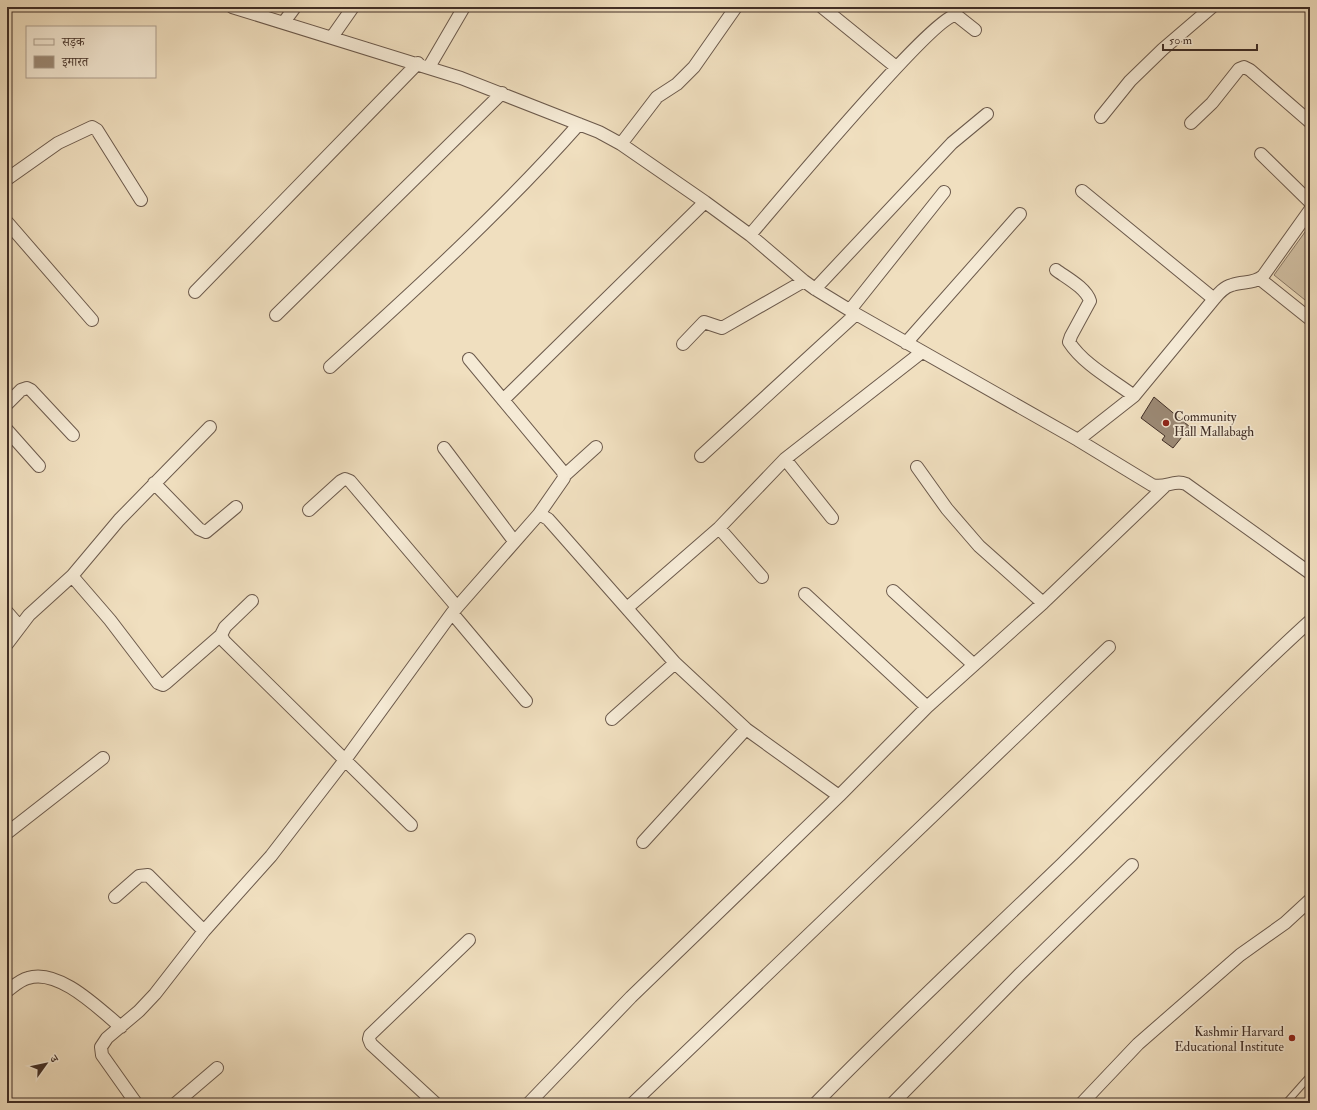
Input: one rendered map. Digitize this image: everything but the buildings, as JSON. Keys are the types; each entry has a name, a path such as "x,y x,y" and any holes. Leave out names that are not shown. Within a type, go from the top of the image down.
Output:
{"street":[{"path":"232,7 424,65 502,93 579,124 621,144 750,235 815,289 906,343 1078,440 1152,485 1164,487"},
{"path":"284,22 295,7"},
{"path":"332,37 353,7"},
{"path":"195,292 424,65 464,7"},
{"path":"621,144 657,97 677,84 694,67 736,7"},
{"path":"822,7 896,67"},
{"path":"1101,117 1130,80 1163,49 1212,7"},
{"path":"750,235 896,67 949,17 956,15 976,30"},
{"path":"1191,123 1212,103 1239,69 1244,67 1250,70 1310,122"},
{"path":"276,315 502,93"},
{"path":"815,289 952,143 987,114"},
{"path":"330,367 467,241 551,155 579,124"},
{"path":"7,179 58,144 92,127 97,130 141,200"},
{"path":"1261,154 1310,202"},
{"path":"1082,191 1214,299"},
{"path":"701,456 853,312 944,192"},
{"path":"503,400 705,202"},
{"path":"1078,440 1134,396 1214,299 1226,287 1260,279 1310,210"},
{"path":"906,343 1020,214"},
{"path":"7,222 92,320"},
{"path":"1056,270 1088,296 1090,301 1069,342 1085,359 1134,396"},
{"path":"1260,279 1310,319"},
{"path":"683,344 704,322 722,328 726,327 804,281"},
{"path":"627,608 719,528 786,458 922,352"},
{"path":"469,359 565,475"},
{"path":"7,404 21,390 26,388 31,390 73,435"},
{"path":"7,644 29,615 72,576 119,520 210,427"},
{"path":"7,430 39,466"},
{"path":"136,1103 102,1055 101,1047 106,1038 122,1027 155,994 204,931 271,856 345,760 455,610 539,514 565,475 596,447"},
{"path":"444,448 514,541"},
{"path":"786,458 832,518"},
{"path":"917,467 939,499 979,546 1043,603"},
{"path":"309,510 345,479 350,481 455,610 526,701"},
{"path":"529,1103 631,997 839,796 927,707 1043,603 1164,487 1175,482 1186,484 1310,573"},
{"path":"154,483 199,529 206,532 236,507"},
{"path":"539,514 556,528 674,663 746,728 839,796"},
{"path":"719,528 762,577"},
{"path":"72,576 110,620 158,683 163,685 221,635 225,627 252,601"},
{"path":"893,591 974,665"},
{"path":"804,594 927,707"},
{"path":"7,612 20,627"},
{"path":"816,1103 880,1037 1063,863 1262,665 1310,621"},
{"path":"221,635 229,648 411,825"},
{"path":"633,1103 1109,647"},
{"path":"612,719 674,663"},
{"path":"643,842 746,728"},
{"path":"7,833 103,758"},
{"path":"893,1103 1020,974 1132,865"},
{"path":"115,897 139,876 148,875 204,931"},
{"path":"1082,1103 1138,1044 1235,960 1285,923 1310,900"},
{"path":"435,1103 372,1044 369,1039 370,1035 469,940"},
{"path":"7,991 18,982 29,978 43,977 57,981 82,994 122,1027"},
{"path":"176,1103 217,1068"}],"lane":[{"path":"1286,1103 1310,1076"}],"shaded area":[{"path":"1310,225 1310,304 1274,275"}],"place":[{"name":"Community Hall Mallabagh","path":"1166,423"},
{"name":"Kashmir Harvard Educational Institute","path":"1292,1038"}]}
